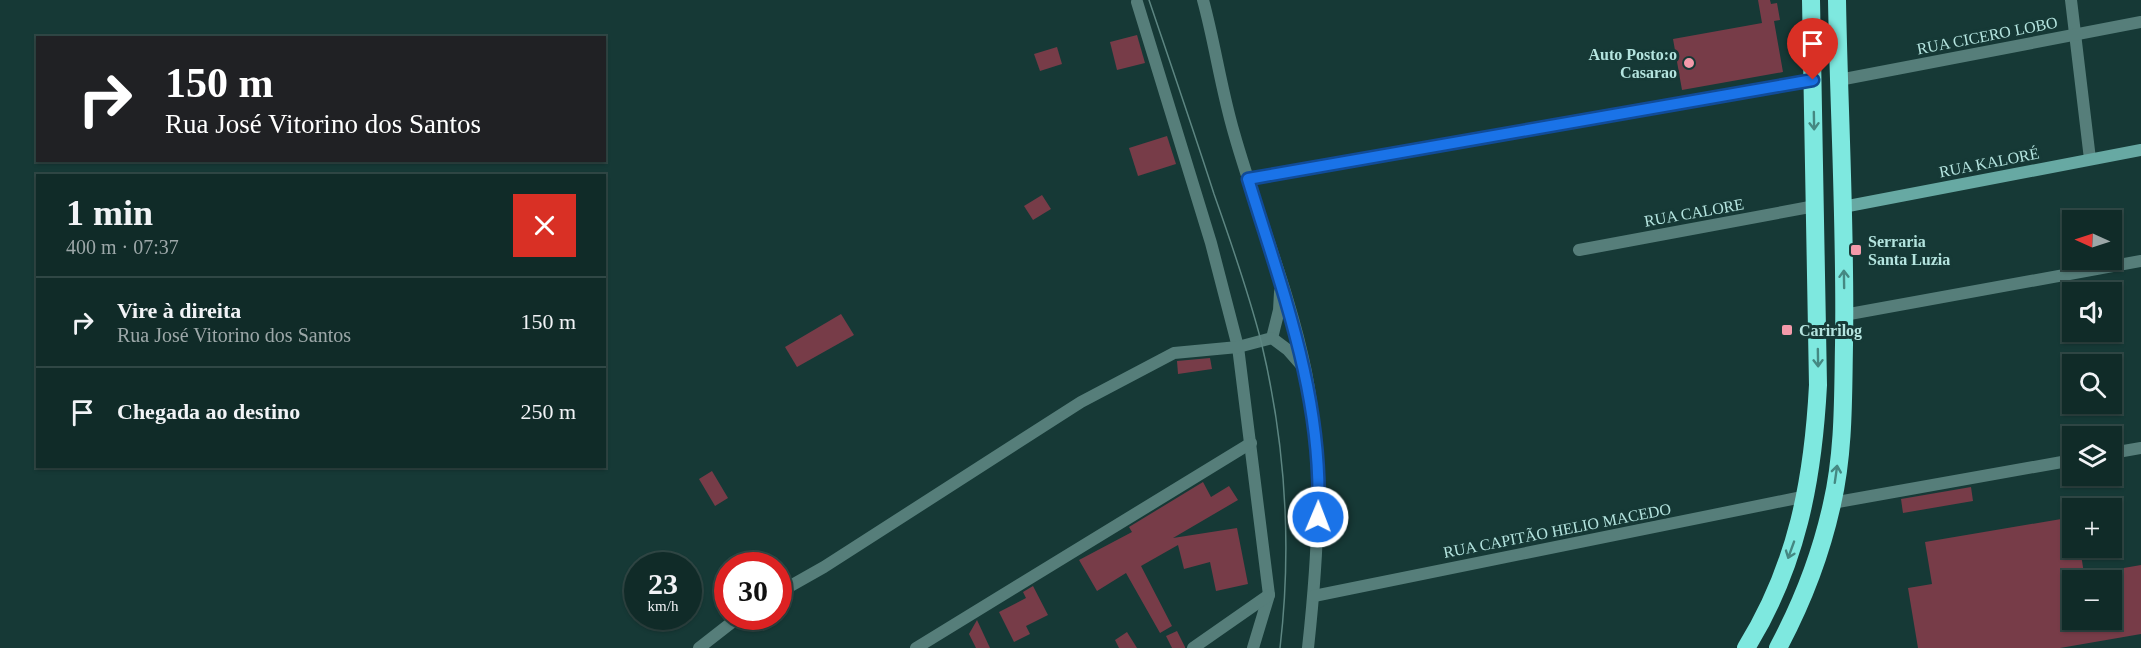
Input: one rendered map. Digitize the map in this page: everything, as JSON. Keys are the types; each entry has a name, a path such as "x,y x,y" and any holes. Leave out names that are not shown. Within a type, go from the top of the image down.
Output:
{"highway":[{"path":"1746,648 1758,629 1779,584 1807,496 1815,445 1818,385 1811,0"},
{"path":"1778,648 1812,574 1832,503 1843,401 1843,207 1837,0"}],"street":[{"path":"1203,0 1223,95 1306,371 1313,414 1318,477 1314,596 1308,648"},
{"path":"2072,0 2090,159"},
{"path":"1137,2 1211,243 1238,347 1269,595 1253,648"},
{"name":"RUA CICERO LOBO","path":"1839,80 2141,22"},
{"path":"1248,179 1813,80"},
{"name":"RUA KALORÉ","path":"1843,207 2141,150"},
{"name":"RUA CALORE","path":"1579,250 1815,206"},
{"path":"1844,315 2141,261"},
{"path":"1272,338 1279,310 1280,283"},
{"path":"792,585 824,567 1081,402 1174,353 1238,347 1272,338"},
{"path":"1272,338 1288,350 1306,371"},
{"path":"916,648 1251,443"},
{"path":"2122,451 2141,448"},
{"path":"1832,503 2062,462"},
{"name":"RUA CAPITÃO HELIO MACEDO","path":"1314,596 1807,496"},
{"path":"1193,648 1269,595"},
{"path":"699,648 722,630"}],"building":[{"path":"1758,0 1770,0 1771,4 1777,3 1780,20 1774,21 1783,72 1682,90 1673,39 1762,23"},
{"path":"1137,35 1145,63 1117,70 1110,42"},
{"path":"1057,47 1062,64 1040,71 1034,54"},
{"path":"1167,136 1176,164 1138,176 1129,148"},
{"path":"1042,195 1051,209 1033,220 1024,206"},
{"path":"841,314 854,335 797,367 785,347"},
{"path":"1210,358 1212,369 1178,374 1177,361"},
{"path":"712,471 728,498 715,506 699,479"},
{"path":"1203,482 1211,497 1229,486 1238,500 1173,538 1237,528 1248,584 1216,591 1210,562 1184,569 1178,545 1141,566 1172,626 1160,633 1126,573 1097,591 1079,560 1132,532 1129,527"},
{"path":"1971,487 1973,501 1903,513 1901,499"},
{"path":"2062,519 2062,558 2082,558 2083,570 2062,570 2062,630 2122,630 2122,570 2112,570 2141,565 2141,634 2060,648 1918,648 1908,588 1932,584 1925,542"},
{"path":"1033,586 1048,615 1026,626 1030,634 1014,642 999,612 1026,598 1023,592"},
{"path":"977,620 990,648 976,648 969,634"},
{"path":"1177,631 1185,648 1172,648 1166,636"},
{"path":"1127,632 1137,648 1119,648 1115,640"}],"tram line":[{"path":"1149,0 1245,285 1269,379 1281,455 1286,532 1284,610 1280,648"}],"place":[{"name":"Auto Posto:o Casarao","path":"1689,63"},
{"name":"Serraria Santa Luzia","path":"1856,250"},
{"name":"Caririlog","path":"1787,330"}],"route":[{"path":"1318,517 1317,456 1306,371 1248,179 1813,80"}]}
